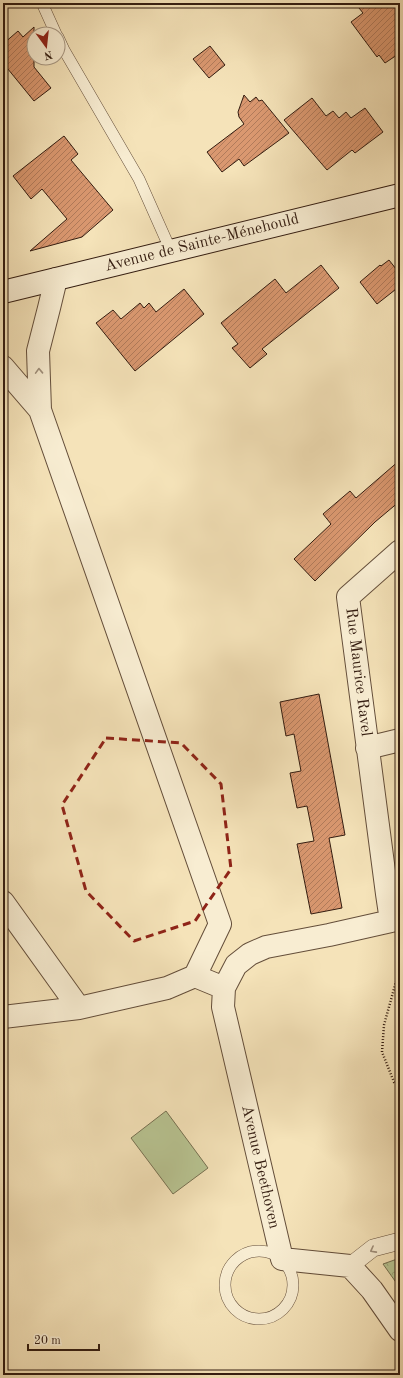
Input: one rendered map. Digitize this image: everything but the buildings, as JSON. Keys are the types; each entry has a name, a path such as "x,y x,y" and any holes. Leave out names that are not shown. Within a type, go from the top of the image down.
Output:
{"street":[{"name":"Avenue de Sainte-Ménehould","path":"3,292 400,195"},
{"path":"3,1017 79,1008 167,988 195,976 220,924 40,410 38,351 50,308 56,279"},
{"path":"3,367 40,410"},
{"name":"Rue Maurice Ravel","path":"396,920 387,894 348,597 400,551"},
{"name":"Rue Maurice Ravel","path":"367,748 400,740"},
{"path":"3,902 79,1008"},
{"name":"Avenue Beethoven","path":"282,1259 223,1008 224,988 236,966 250,954 266,947 330,935 396,920"},
{"path":"195,976 224,988"},
{"path":"350,1266 373,1248 400,1241"},
{"path":"282,1259 350,1266 372,1290 400,1330"}],"lane":[{"path":"42,3 52,26"},
{"path":"66,53 139,180 171,251"},
{"path":"264,1250 275,1254 282,1259 291,1271 293,1292 289,1302 282,1311 272,1317 261,1319 251,1318 240,1314 232,1307 224,1286 226,1274 232,1263 241,1255 252,1251 264,1250"}],"path":[{"path":"400,977 397,978 384,1025 382,1052 394,1082 400,1087"}],"highlighted area":[{"path":"106,738 181,743 221,784 231,869 195,921 134,941 86,891 62,805"}],"green space":[{"path":"166,1111 208,1168 173,1194 131,1138"},
{"path":"400,1258 400,1288 383,1264"}]}
